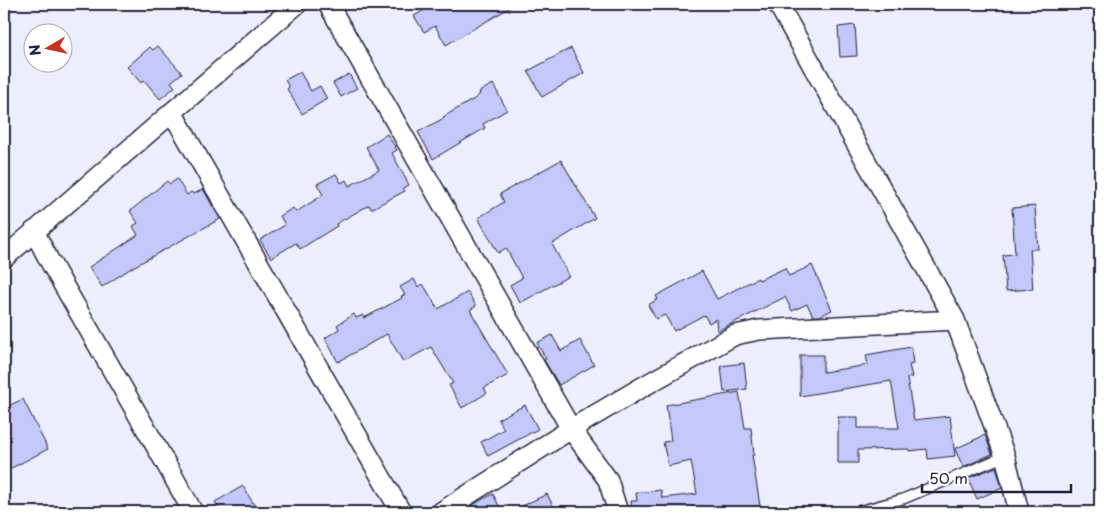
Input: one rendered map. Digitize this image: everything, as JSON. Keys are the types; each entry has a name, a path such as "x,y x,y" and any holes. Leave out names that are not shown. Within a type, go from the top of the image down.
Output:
{"street":[{"path":"4,258 297,4"},
{"path":"328,4 571,428 608,480 618,512"},
{"path":"778,4 955,320 1005,456 1019,512"},
{"path":"172,112 401,512"},
{"path":"34,231 193,512"},
{"path":"441,512 571,428 735,335 759,330 955,320"}],"lane":[{"path":"856,512 903,499 1005,456"}],"building":[{"path":"422,4 516,4 446,45 435,26 424,32 414,16 426,9"},
{"path":"855,25 857,56 840,57 838,27"},
{"path":"158,46 182,73 171,82 175,87 160,99 144,80 141,83 127,67 150,47 153,50"},
{"path":"571,48 584,73 542,97 528,71"},
{"path":"300,72 311,91 320,86 327,99 302,114 287,89 289,87 285,80"},
{"path":"349,74 357,88 341,97 333,83"},
{"path":"493,84 507,110 483,124 485,128 433,159 418,132 474,99 480,94 479,92"},
{"path":"387,134 397,150 392,153 409,185 403,188 405,191 371,209 369,205 336,224 337,226 300,249 296,243 271,258 260,240 285,225 280,216 293,208 296,212 323,195 317,184 336,174 341,183 346,180 349,186 379,170 366,147"},
{"path":"561,160 595,218 552,244 569,276 520,303 510,285 522,278 506,248 498,253 478,218 504,202 500,194"},
{"path":"177,179 187,195 191,192 194,194 203,189 220,219 133,267 102,287 89,267 138,235 133,226 138,223 130,211 167,181 170,184"},
{"path":"1035,206 1038,249 1030,249 1033,289 1006,291 1003,255 1015,254 1012,208"},
{"path":"812,265 832,310 820,316 813,316 807,304 792,311 785,297 717,331 716,319 709,323 704,315 674,331 665,315 656,319 648,305 658,299 656,296 702,271 717,299 758,278 759,280 785,268 789,276"},
{"path":"414,279 418,287 423,284 438,309 468,292 476,306 470,310 508,375 484,388 487,393 462,408 449,385 453,383 431,347 403,362 387,334 338,362 325,338 339,329 337,325 354,314 356,318 363,315 364,318 402,298 401,296 405,295 400,287"},
{"path":"552,335 561,351 580,340 594,365 559,385 544,360 546,359 537,343"},
{"path":"911,347 913,364 909,365 912,377 907,378 914,420 950,416 955,456 928,459 927,449 909,451 909,449 858,450 858,463 838,463 838,417 858,417 858,428 899,428 891,381 800,396 800,355 823,355 823,372 868,365 866,355"},
{"path":"744,363 747,389 724,392 721,366"},
{"path":"739,392 745,428 751,428 754,455 752,455 761,512 632,512 631,501 637,501 636,493 661,490 662,498 697,494 691,461 668,466 663,442 671,441 666,405"},
{"path":"23,399 48,449 4,472 4,408"},
{"path":"525,405 538,429 488,456 481,442 504,429 498,419"},
{"path":"985,435 992,454 963,467 955,449"},
{"path":"996,467 1002,488 977,499 968,478"},
{"path":"243,486 258,512 221,512 215,502"},
{"path":"493,494 502,512 462,512 481,500"},
{"path":"547,494 556,512 510,512"}]}
